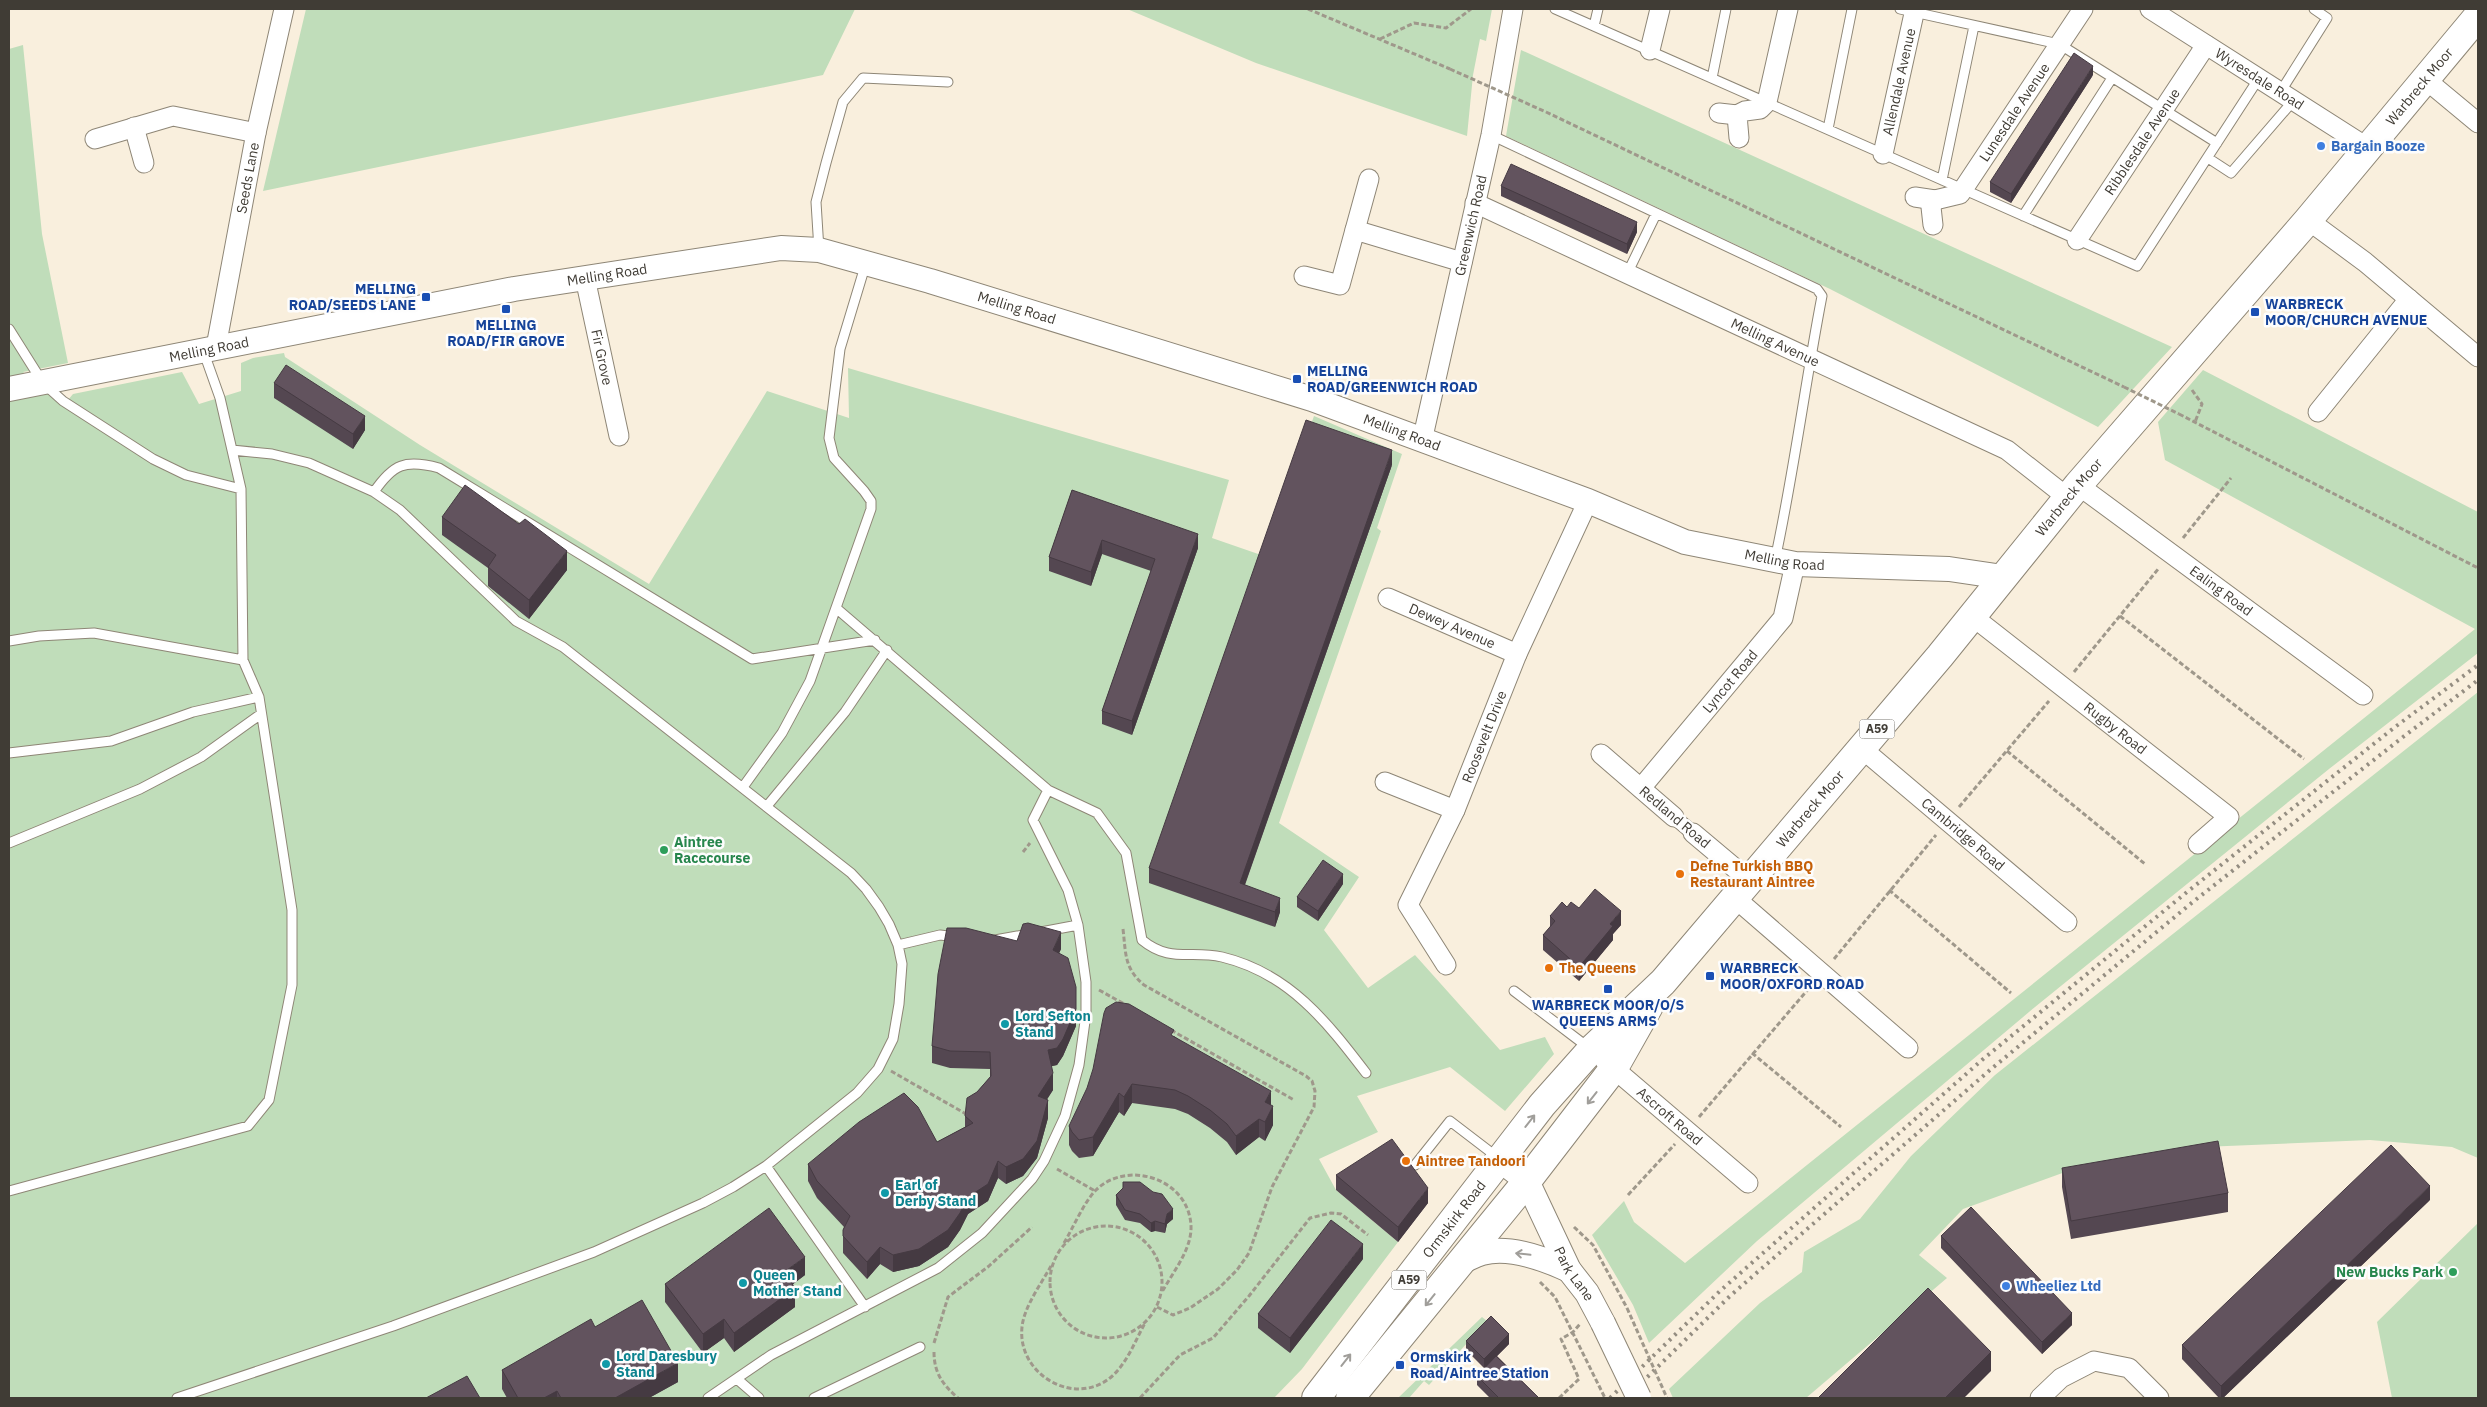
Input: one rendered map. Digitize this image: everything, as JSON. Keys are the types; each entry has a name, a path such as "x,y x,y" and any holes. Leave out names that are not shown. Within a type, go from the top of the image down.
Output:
{"highway":[{"name":"Warbreck Moor","path":"1500,1159 1542,1105 1591,1050 1663,982 1940,656 2073,492 2308,220 2478,16"},
{"name":"Warbreck Moor","path":"1527,1181 1614,1068 1663,982"},
{"name":"Ormskirk Road","path":"1316,1398 1430,1254 1500,1159"},
{"name":"A59","path":"1350,1398 1527,1181"}],"street":[{"name":"Seeds Lane","path":"209,349 284,9"},
{"name":"Greenwich Road","path":"1422,441 1490,135 1514,9"},
{"path":"1650,50 1660,9"},
{"path":"1739,138 1728,114 1760,109 1767,102 1788,9"},
{"name":"Lunesdale Avenue","path":"1963,189 2083,9"},
{"name":"Wyresdale Road","path":"2150,9 2368,148"},
{"name":"Allendale Avenue","path":"1883,154 1910,10"},
{"name":"Ribblesdale Avenue","path":"2078,240 2206,45"},
{"path":"2426,79 2478,123"},
{"path":"94,139 173,116 256,133"},
{"path":"134,127 144,163"},
{"path":"1304,276 1340,285 1369,179"},
{"path":"1915,197 1935,200 1960,194 1963,189"},
{"path":"1933,225 1931,207 1935,200"},
{"name":"Melling Avenue","path":"1474,204 2007,450 2073,492"},
{"path":"2308,220 2365,262 2478,357"},
{"path":"1355,230 1462,262"},
{"name":"Melling Road","path":"9,389 514,289 781,248 819,250 1312,399 1588,502 1685,542 1785,562 1949,569 2003,577"},
{"name":"Fir Grove","path":"585,278 619,436"},
{"path":"2318,412 2409,299"},
{"name":"Ealing Road","path":"2073,492 2171,554 2363,695"},
{"name":"Roosevelt Drive","path":"1446,965 1408,906 1455,810 1517,654 1588,502"},
{"name":"Lyncot Road","path":"1641,788 1783,618 1785,562"},
{"name":"Dewey Avenue","path":"1388,598 1517,654"},
{"name":"Rugby Road","path":"1972,616 2061,688 2229,817 2198,844"},
{"name":"Cambridge Road","path":"1860,748 2067,922"},
{"name":"Redland Road","path":"1600,754 1694,833 1742,889 1822,973 1908,1048"},
{"path":"1386,782 1455,810"},
{"name":"Ascroft Road","path":"1591,1050 1748,1184"},
{"name":"Park Lane","path":"1500,1159 1527,1181 1569,1270 1587,1293 1639,1398"},
{"path":"1461,1262 1483,1252 1535,1256 1569,1270"},
{"path":"2040,1398 2061,1378 2094,1361 2129,1368 2159,1398"}],"lane":[{"path":"1555,9 2137,266 2259,78"},
{"path":"1594,26 1598,9"},
{"path":"1712,78 1726,9"},
{"path":"1828,129 1852,9"},
{"path":"2208,158 2231,172 2287,96 2327,18 2314,9"},
{"path":"1910,10 2059,44 2217,143"},
{"path":"1942,180 1974,26"},
{"path":"819,250 816,202 843,102 863,78 948,82"},
{"path":"2023,216 2112,78"},
{"path":"1490,135 1817,289 1822,296 1810,358 1789,495 1785,562"},
{"path":"1627,274 1656,214"},
{"path":"743,788 764,761 795,711 810,681 871,509 870,500 864,491 834,458 829,438 840,349 866,263"},
{"path":"9,329 43,383 63,401 153,459 186,475 241,490"},
{"path":"9,1191 248,1126 269,1100 292,985 292,910 259,697 243,660 241,490 209,349"},
{"path":"177,1398 393,1326 594,1252 703,1203 733,1187 766,1166 857,1093 880,1064 892,1039 899,1004 902,964 898,945 889,924 866,889 767,806 563,647 516,621 400,510 374,492 309,463 272,454 232,450"},
{"path":"374,492 387,474 400,466 419,463 439,468 752,660 875,640"},
{"path":"836,608 888,650 1048,790 1097,813 1126,853 1142,940 1155,951 1170,954 1202,954 1223,958 1247,965 1266,975 1305,1001 1326,1021 1366,1073"},
{"path":"9,641 39,636 94,633 243,660"},
{"path":"767,806 845,712 888,650"},
{"path":"9,753 111,741 193,712 259,697"},
{"path":"9,843 140,789 201,757 261,714"},
{"path":"708,1398 770,1355 938,1268 964,1250 1001,1214 1032,1179 1044,1161 1058,1135 1072,1096 1084,1042 1086,982 1078,926 1068,890 1033,820 1048,790"},
{"path":"986,941 1078,926"},
{"path":"898,945 940,935 969,938"},
{"path":"1514,991 1591,1050"},
{"path":"1415,1165 1450,1121 1500,1159"},
{"path":"766,1166 865,1307"},
{"path":"814,1398 920,1346"},
{"path":"737,1379 759,1398"}],"path":[{"path":"1308,9 1546,112 2124,387 2478,568"},
{"path":"1380,40 1414,23 1446,28 1471,9"},
{"path":"2171,378 2193,390 2202,404 2195,422"},
{"path":"1628,1195 1687,1132 1752,1053 1822,973 1889,890 2061,688 2231,478"},
{"path":"2120,616 2304,759"},
{"path":"2007,751 2145,864"},
{"path":"1023,852 1040,831"},
{"path":"1889,890 2011,993"},
{"path":"1122,921 1128,968 1134,976 1167,998 1306,1076 1312,1081 1315,1091 1314,1107 1272,1187 1249,1254 1237,1270 1218,1288 1190,1308 1173,1316 1155,1306"},
{"path":"1115,998 1132,1008"},
{"path":"1168,1028 1294,1100"},
{"path":"1752,1053 1841,1127"},
{"path":"880,1064 966,1114"},
{"path":"1044,1161 1095,1191"},
{"path":"1137,1174 1161,1181 1180,1197 1189,1218 1190,1239 1155,1306 1124,1362 1110,1378 1095,1387 1080,1390 1051,1384 1031,1366 1025,1354 1021,1329 1023,1318 1095,1191 1114,1179 1137,1174"},
{"path":"1140,1398 1180,1355 1213,1338 1249,1296 1310,1218 1331,1212 1341,1214 1368,1235"},
{"path":"958,1398 946,1388 938,1376 934,1361 934,1345 948,1297 994,1261 1032,1226"},
{"path":"1063,1246 1076,1235 1094,1227 1113,1227 1131,1232 1145,1243 1155,1256 1161,1273 1162,1292"},
{"path":"1535,1256 1541,1284 1555,1297 1577,1338 1605,1398"},
{"path":"1052,1264 1050,1283 1053,1302 1063,1318 1078,1331 1096,1337 1115,1338 1133,1331 1147,1320"},
{"path":"1627,1308 1668,1398"},
{"path":"1559,1398 1579,1379 1560,1339 1573,1332"}],"green space":[{"path":"306,9 855,9 823,75 263,191"},
{"path":"1127,9 1492,9 1486,41 1480,39 1473,75 1467,136 1256,63"},
{"name":"Aintree Racecourse","path":"23,45 42,234 68,363 23,372 62,402 68,400 73,394 182,372 199,404 241,391 241,363 253,358 284,353 285,357 420,445 649,584 767,391 849,418 848,368 1229,480 1212,538 1264,556 1314,416 1402,454 1377,528 1381,531 1279,823 1359,877 1324,930 1368,988 1415,955 1500,1050 1545,1037 1554,1054 1505,1111 1450,1067 1357,1096 1378,1132 1319,1159 1336,1190 1398,1242 1302,1369 1274,1398 9,1398 9,49"},
{"path":"1521,50 2172,347 2098,427 1830,289 1506,136"},
{"path":"2203,370 2478,512 2478,653 2329,769 2035,1007 1757,1241 1649,1343 1633,1305 1592,1235 1624,1201 1634,1222 1685,1263 2475,629 2165,460 2158,422"},
{"path":"2478,692 2478,1158 2452,1147 2370,1140 2203,1147 2068,1171 1963,1209 1919,1255 1947,1278 1806,1398 1673,1398 1669,1389 1760,1303 1802,1272 1804,1252 1860,1219 1911,1156 1995,1075"},
{"name":"New Bucks Park","path":"2478,1223 2478,1398 2392,1398 2377,1322"},
{"path":"1482,1317 1487,1321 1429,1385 1424,1381 1409,1398 1398,1398"}],"building":[{"path":"2074,53 2093,66 2011,194 1990,182"},
{"path":"1511,164 1637,222 1627,244 1501,186"},
{"path":"286,365 365,416 353,434 274,383"},
{"path":"1306,420 1392,450 1240,883 1280,898 1275,912 1149,868"},
{"path":"465,485 519,524 525,519 567,551 529,600 488,567 496,555 442,517"},
{"path":"1072,490 1198,534 1132,721 1102,711 1155,559 1102,540 1091,572 1049,557"},
{"path":"1323,860 1343,874 1318,911 1297,897"},
{"path":"1595,889 1621,911 1610,924 1613,926 1579,967 1543,935 1555,921 1550,916 1562,902 1567,907 1571,902 1579,908"},
{"path":"1028,923 1061,932 1053,950 1068,958 1076,987 1076,1009 1063,1039 1057,1048 1048,1050 1053,1073 1038,1096 1048,1100 1037,1141 1023,1159 1006,1167 998,1161 988,1184 968,1197 948,1230 919,1249 893,1255 880,1247 867,1262 843,1236 843,1230 850,1216 817,1181 808,1164 859,1122 904,1093 918,1107 937,1142 973,1123 965,1116 967,1098 977,1092 991,1076 990,1052 950,1051 932,1046 938,974 947,928 966,928 1017,941 1023,924"},
{"path":"1116,1002 1129,1004 1174,1030 1171,1035 1271,1091 1265,1102 1273,1106 1265,1122 1259,1119 1236,1136 1227,1124 1188,1096 1175,1090 1132,1084 1124,1097 1119,1093 1093,1137 1079,1140 1069,1126 1087,1088 1093,1069 1104,1013 1106,1008"},
{"path":"1392,1139 1428,1188 1398,1227 1336,1175"},
{"path":"2218,1141 2228,1193 2071,1221 2062,1168"},
{"path":"2391,1145 2430,1186 2221,1386 2182,1345"},
{"path":"1123,1182 1140,1182 1153,1192 1162,1194 1173,1209 1167,1214 1165,1224 1155,1221 1151,1223 1140,1214 1125,1210 1116,1195 1123,1188"},
{"path":"1971,1207 2072,1313 2042,1342 1941,1236"},
{"name":"Queen Mother Stand","path":"769,1208 805,1257 784,1272 795,1288 734,1333 724,1319 703,1334 665,1284"},
{"path":"1331,1220 1363,1244 1290,1338 1258,1314"},
{"path":"1928,1288 1991,1352 1945,1398 1818,1398"},
{"name":"Lord Daresbury Stand","path":"642,1300 678,1363 615,1398 561,1398 557,1391 544,1398 518,1398 502,1370 591,1319 595,1327"},
{"path":"1491,1316 1509,1334 1484,1359 1466,1341"},
{"path":"1496,1356 1539,1398 1499,1398 1477,1376"},
{"path":"467,1376 480,1398 426,1398"}],"railway":[{"path":"1610,1398 1720,1291 1982,1060 2187,892 2395,727 2478,665"},
{"path":"1626,1398 1730,1296 1990,1070 2194,901 2478,680"}],"place":[{"name":"Bargain Booze","path":"2321,146"},
{"name":"MELLING ROAD/SEEDS LANE","path":"426,297"},
{"name":"MELLING ROAD/FIR GROVE","path":"506,309"},
{"name":"WARBRECK MOOR/CHURCH AVENUE","path":"2255,312"},
{"name":"MELLING ROAD/GREENWICH ROAD","path":"1297,379"},
{"name":"Aintree Racecourse","path":"664,850"},
{"name":"Defne Turkish BBQ Restaurant Aintree","path":"1680,874"},
{"name":"The Queens","path":"1549,968"},
{"name":"WARBRECK MOOR/OXFORD ROAD","path":"1710,976"},
{"name":"WARBRECK MOOR/O/S QUEENS ARMS","path":"1608,989"},
{"name":"Lord Sefton Stand","path":"1005,1024"},
{"name":"Aintree Tandoori","path":"1406,1161"},
{"name":"Earl of Derby Stand","path":"885,1193"},
{"name":"New Bucks Park","path":"2453,1272"},
{"name":"Queen Mother Stand","path":"743,1283"},
{"name":"Wheeliez Ltd","path":"2006,1286"},
{"name":"Lord Daresbury Stand","path":"606,1364"},
{"name":"Ormskirk Road/Aintree Station","path":"1400,1365"}]}
